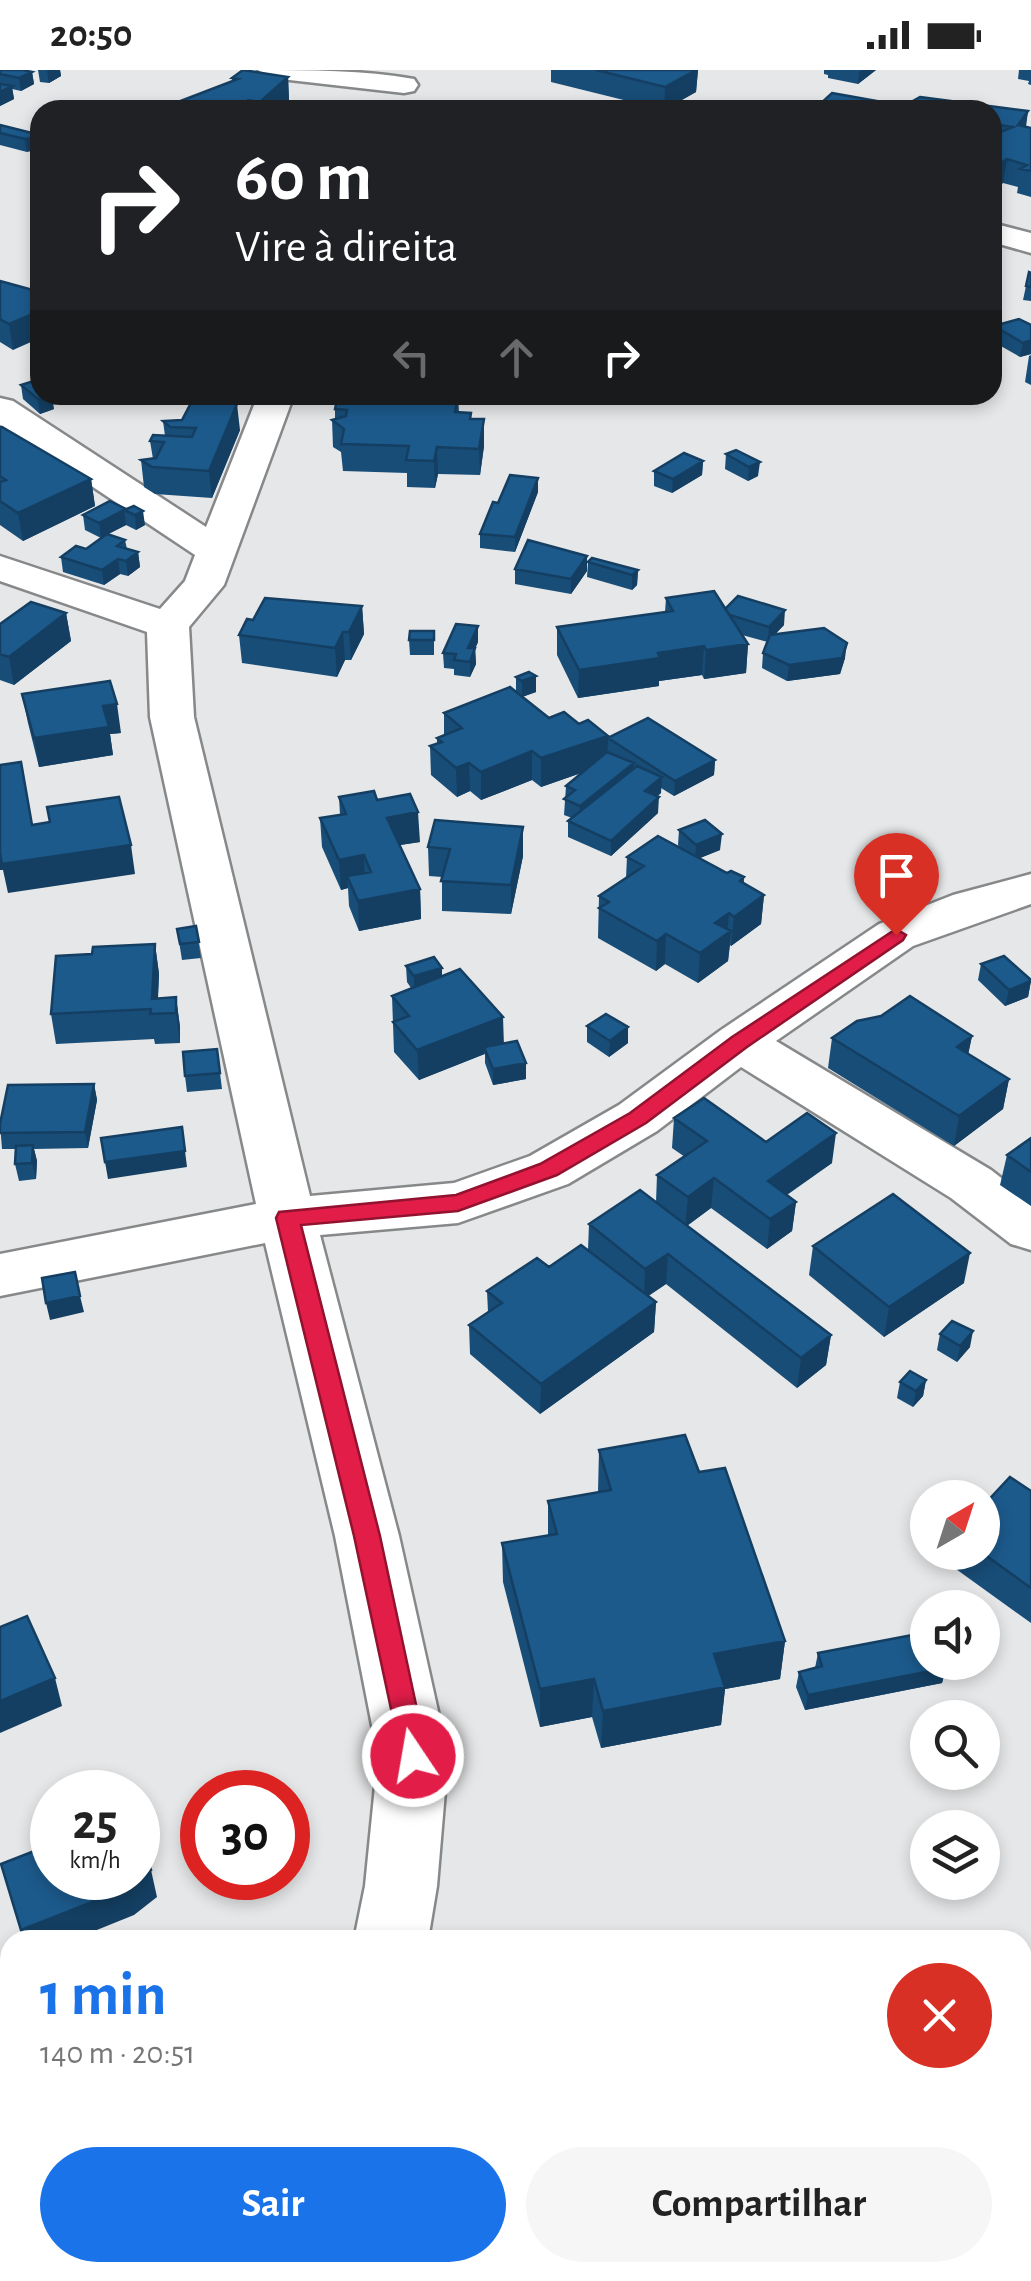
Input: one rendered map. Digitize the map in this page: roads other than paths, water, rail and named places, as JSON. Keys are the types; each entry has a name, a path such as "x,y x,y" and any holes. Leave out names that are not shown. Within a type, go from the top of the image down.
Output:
{"street":[{"path":"272,70 403,88"},
{"path":"1002,235 1031,243"},
{"path":"272,405 204,586 168,625 172,717 287,1218 367,1536 413,1756 401,1886 393,1930"},
{"path":"0,409 216,550"},
{"path":"0,568 168,625"},
{"path":"0,1275 287,1218 458,1203 548,1170 638,1118 896,935 970,906 1031,888"},
{"path":"740,1042 971,1184 1031,1230"}]}
